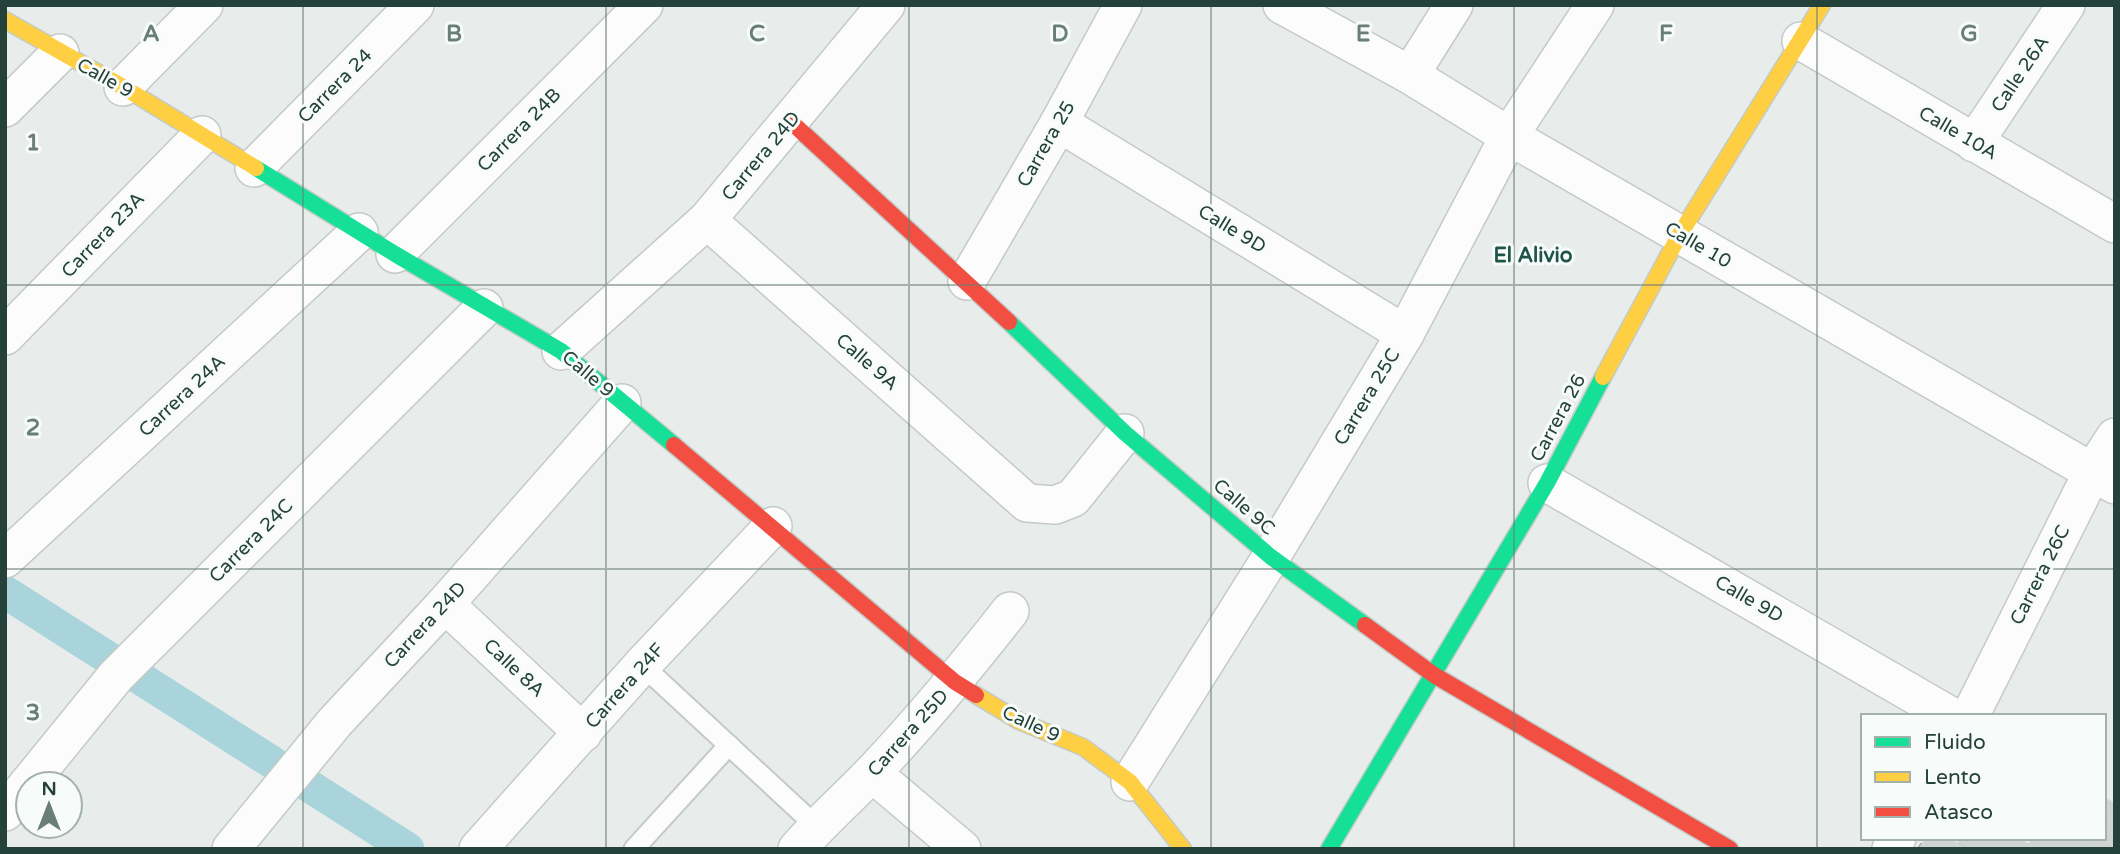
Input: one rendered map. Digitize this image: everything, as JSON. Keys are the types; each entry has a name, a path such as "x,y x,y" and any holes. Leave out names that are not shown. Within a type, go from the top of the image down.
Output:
{"street":[{"path":"122,87 204,5"},
{"name":"Carrera 24","path":"254,168 415,5"},
{"name":"Carrera 24B","path":"395,254 644,5"},
{"name":"Carrera 24D","path":"561,351 707,220 886,5"},
{"name":"Carrera 25","path":"967,281 1059,123 1123,5"},
{"name":"Calle 10","path":"1282,5 1410,75 1509,136 2104,478"},
{"path":"1410,75 1454,5"},
{"name":"Carrera 25C","path":"1130,782 1271,557 1405,334 1509,136 1594,5"},
{"name":"Carrera 26","path":"1329,849 1547,483 1680,234 1822,5"},
{"name":"Calle 26A","path":"1974,143 2066,5"},
{"name":"Calle 9","path":"5,20 122,87 395,254 561,351 773,526 954,682 1019,721 1083,747 1130,782"},
{"name":"Calle 10A","path":"1801,41 2115,224"},
{"path":"5,108 60,53"},
{"name":"Calle 9C","path":"790,121 967,281 1125,433 1271,557 1434,675 1730,849"},
{"name":"Calle 9D","path":"1059,123 1405,334"},
{"name":"Carrera 23A","path":"5,335 202,135"},
{"name":"Calle 9A","path":"707,220 1027,503 1055,505 1073,498 1125,433"},
{"name":"Carrera 24A","path":"5,559 359,232"},
{"name":"Carrera 24C","path":"40,770 125,668 484,307"},
{"name":"Carrera 24D","path":"243,844 282,786 335,722 445,604 622,403"},
{"name":"Carrera 26C","path":"1971,714 2104,478 2115,437"},
{"name":"Calle 9D","path":"1547,483 1948,714"},
{"name":"Carrera 24F","path":"478,849 642,664 773,526"},
{"name":"Calle 8A","path":"445,604 583,733"},
{"name":"Carrera 25D","path":"807,838 872,773 954,682 1010,611"},
{"path":"872,773 962,849"},
{"path":"1130,782 1184,849"}],"lane":[{"path":"642,664 729,745 807,838"},
{"path":"634,849 729,745"}],"building":[{"path":"2106,799 2115,804 2115,820 2106,816"},
{"path":"2106,817 2115,822 2115,849 2100,849 2084,840 2106,840"},
{"path":"1926,840 1950,840 1966,849 1920,849"},
{"path":"1956,840 2020,840 2031,846 2029,849 1972,849"},
{"path":"2031,840 2081,840 2097,849 2039,849 2030,843"}],"waterway":[{"path":"5,592 408,849"}],"traffic: fast":[{"path":"256,168 395,254 561,351 674,445"},
{"path":"1009,322 1125,433 1271,557 1365,625"},
{"path":"1329,849 1547,483 1603,377"}],"traffic: slow":[{"path":"1603,377 1680,234 1822,5"},
{"path":"5,20 123,87 256,168"},
{"path":"976,695 1019,721 1083,747 1130,782 1183,849"}],"traffic: jam":[{"path":"790,121 1009,322"},
{"path":"674,445 955,682 976,695"},
{"path":"1365,625 1434,675 1730,849"}],"district":[{"name":"El Alivio","path":"1533,255"}]}
